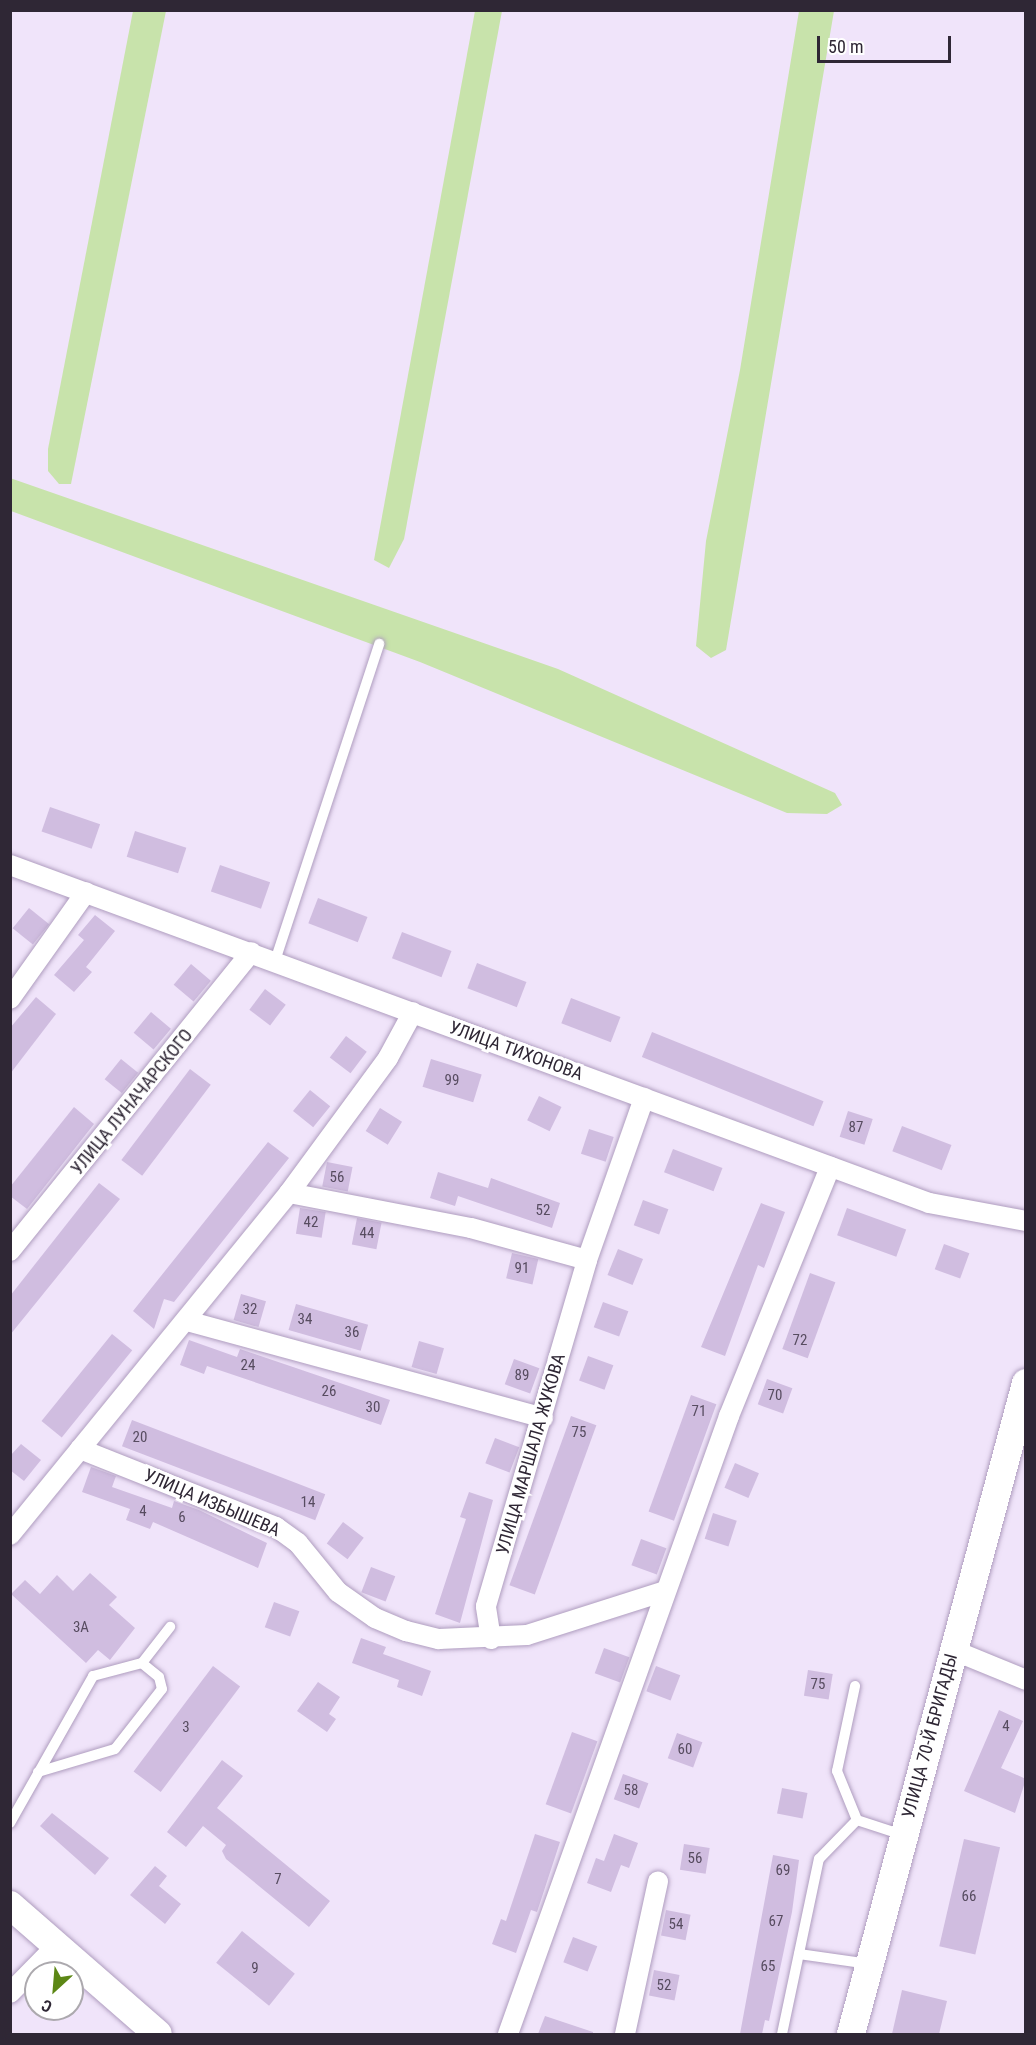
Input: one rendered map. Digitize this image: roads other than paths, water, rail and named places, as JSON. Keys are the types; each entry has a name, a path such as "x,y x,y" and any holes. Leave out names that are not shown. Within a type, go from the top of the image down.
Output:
{"main road":[{"name":"УЛИЦА 70-Й БРИГАДЫ","path":"851,2034 953,1650 1018,1442 1026,1383"},
{"path":"10,1905 158,2034"}],"street":[{"name":"УЛИЦА ТИХОНОВА","path":"10,865 929,1203 1026,1221"},
{"path":"10,999 86,892"},
{"name":"УЛИЦА ЛУНАЧАРСКОГО","path":"10,1251 251,952"},
{"path":"10,1535 187,1321 289,1193 388,1058 413,1012"},
{"name":"УЛИЦА МАРШАЛА ЖУКОВА","path":"491,1639 486,1606 543,1419 587,1260 644,1098"},
{"path":"508,2034 665,1591 798,1236 830,1167"},
{"path":"289,1193 471,1228 587,1260"},
{"path":"187,1321 543,1419"},
{"name":"УЛИЦА ИЗБЫШЕВА","path":"80,1449 276,1527 298,1543 338,1592 375,1618 439,1639 491,1639"},
{"path":"491,1639 556,1628 665,1591"},
{"path":"953,1650 1026,1680"},
{"path":"625,2034 658,1882"},
{"path":"12,1987 57,1946"}],"lane":[{"path":"275,961 379,644"},
{"path":"10,1823 93,1676 142,1663 170,1627"},
{"path":"38,1772 116,1749 162,1689 159,1677 142,1663"},
{"path":"855,1686 837,1771 857,1820"},
{"path":"857,1820 904,1835"},
{"path":"782,2034 819,1859 857,1820"},
{"path":"799,1954 870,1964"}]}
